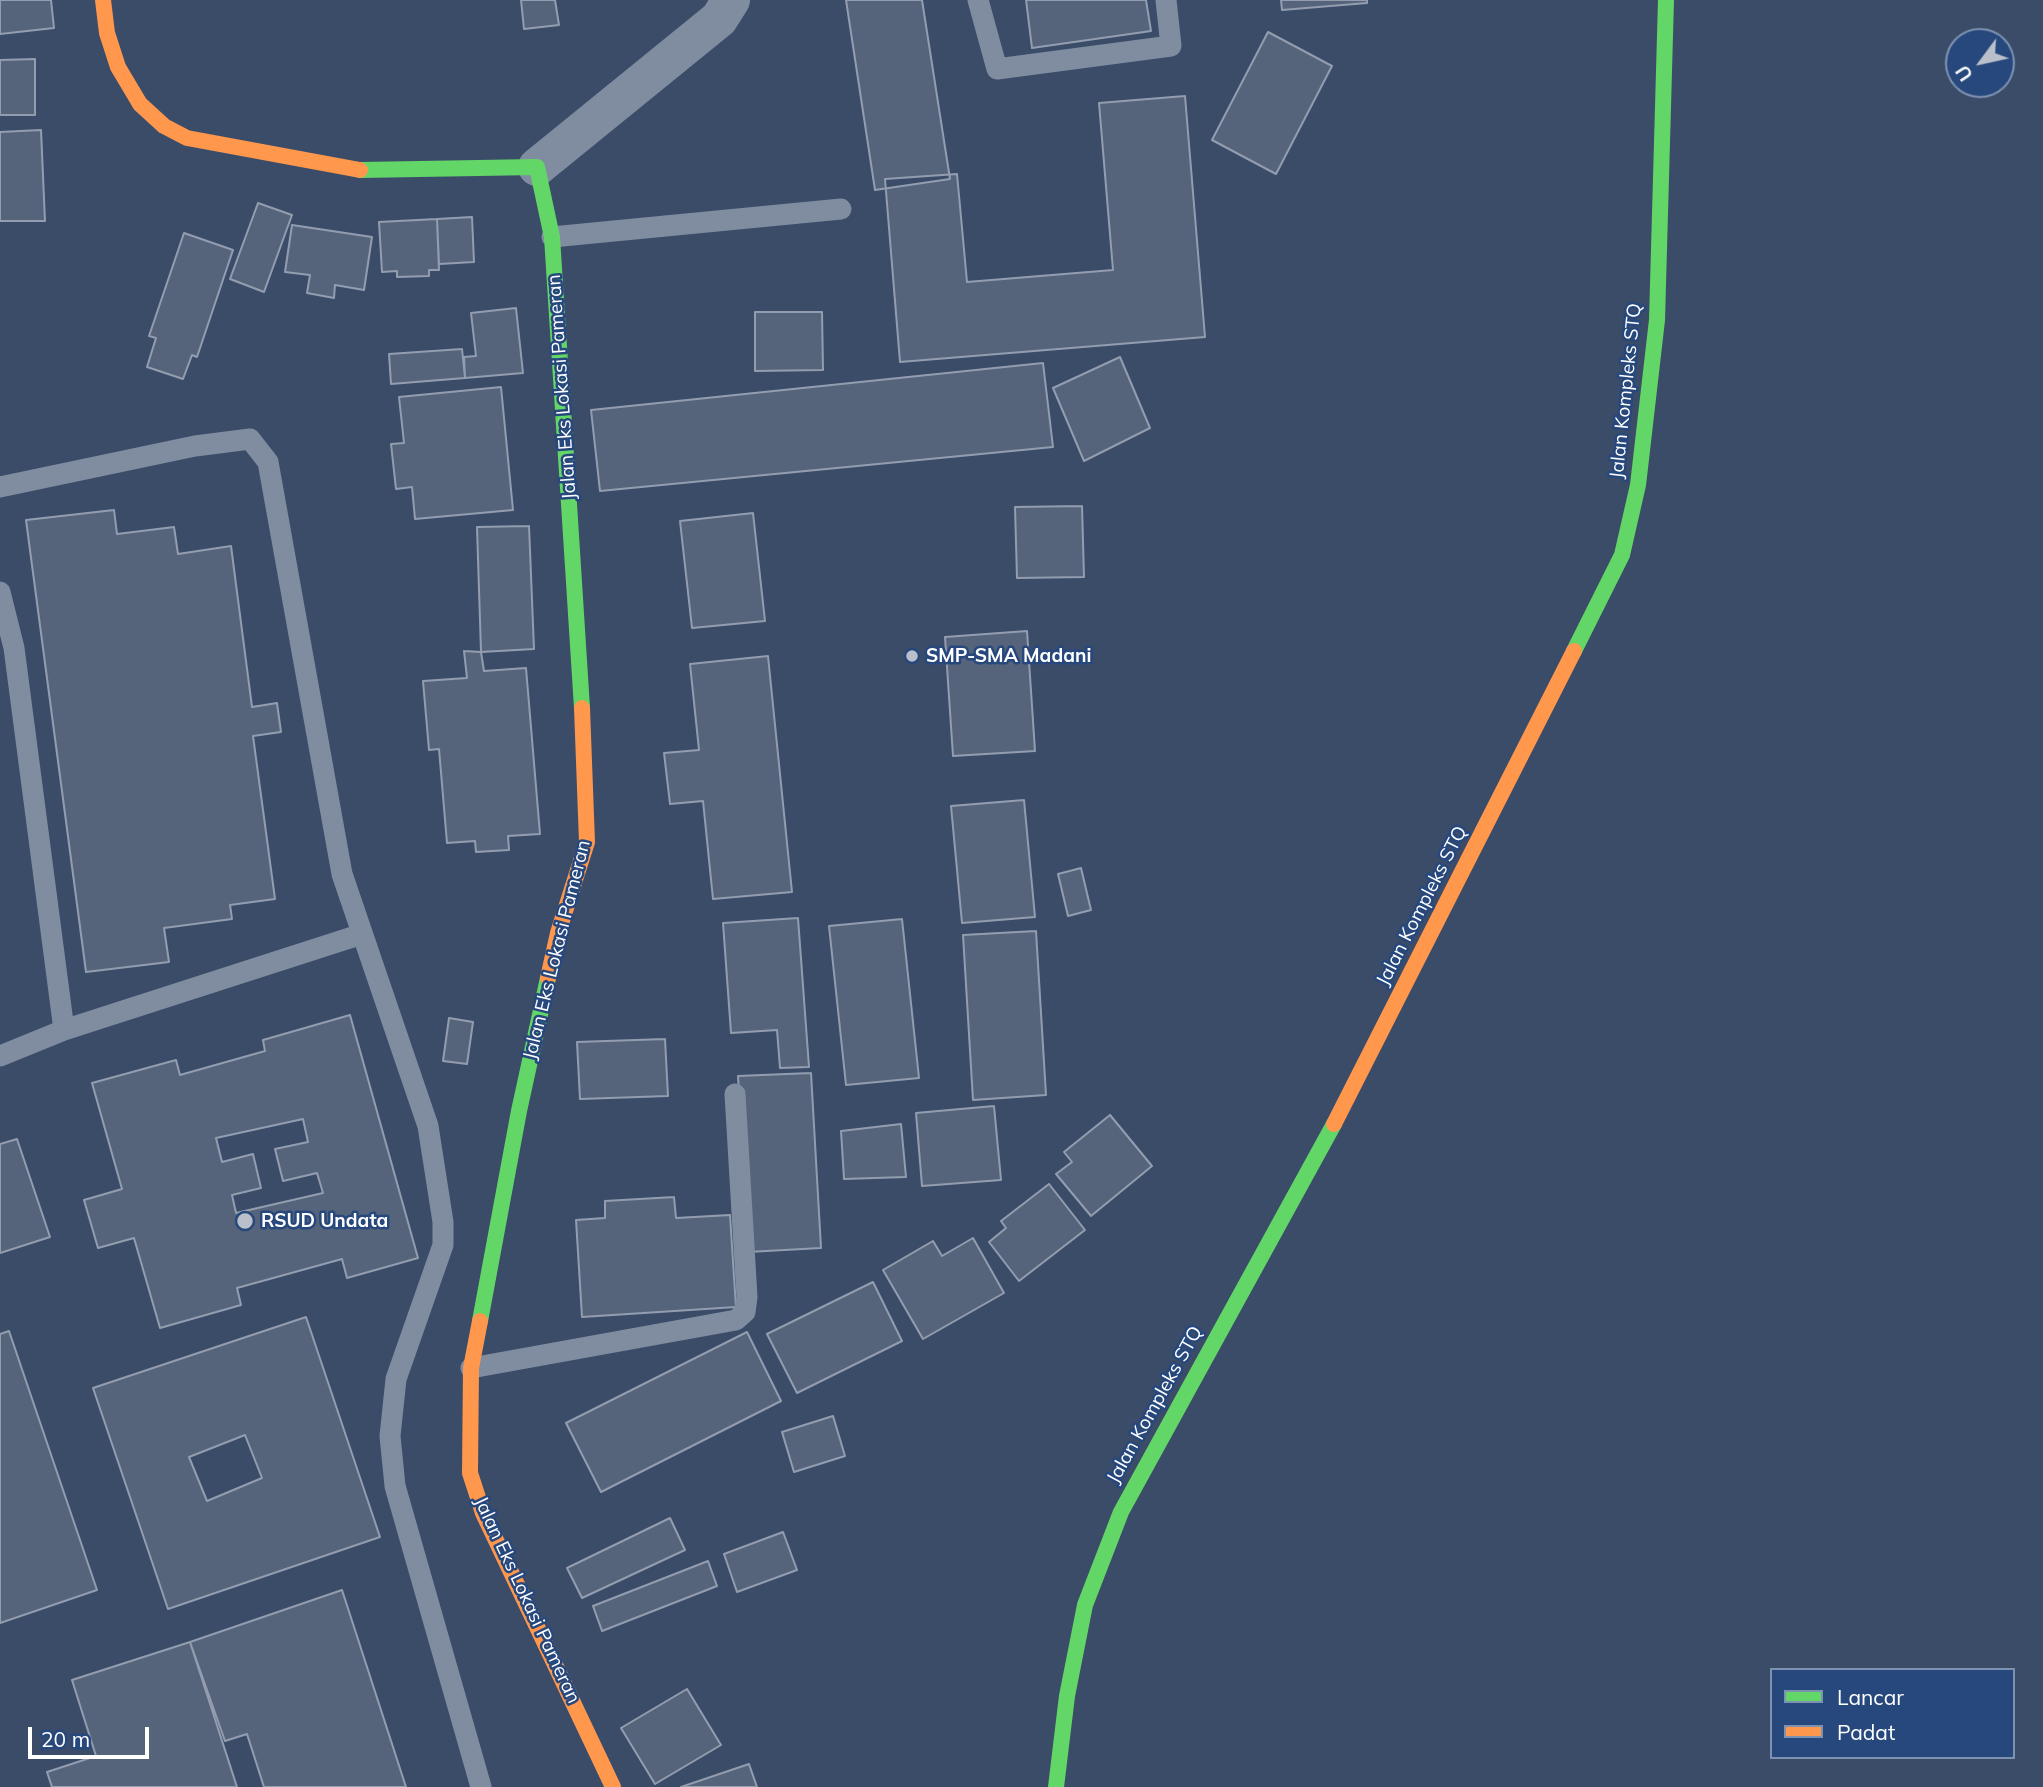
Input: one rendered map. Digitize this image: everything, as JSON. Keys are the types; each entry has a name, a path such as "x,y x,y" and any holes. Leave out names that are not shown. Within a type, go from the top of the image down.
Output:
{"street":[{"path":"103,0 107,33 118,67 140,104 164,126 187,138 356,170 537,167 719,19 731,0"},
{"name":"Jalan Kompleks STQ","path":"1056,1787 1067,1696 1085,1605 1121,1512 1365,1066 1622,555 1638,485 1657,320 1666,0"},
{"name":"Jalan Eks Lokasi Pameran","path":"537,167 552,237 580,665 587,842 558,933 527,1073 471,1368 470,1473 483,1513 613,1787"}],"lane":[{"path":"978,0 997,69 1171,46 1166,0"},
{"path":"552,237 841,209"},
{"path":"0,487 195,446 250,439 268,462 342,874 428,1126 443,1222 443,1245 396,1379 390,1436 396,1486 481,1787"},
{"path":"0,592 14,648 64,1030"},
{"path":"0,1056 64,1030 362,933"},
{"path":"471,1368 736,1320 745,1312 747,1297 735,1094"}],"building":[{"path":"0,0 51,0 54,28 0,34"},
{"path":"521,0 555,0 559,25 524,29"},
{"path":"846,0 922,0 950,179 875,190"},
{"path":"1026,0 1146,0 1151,31 1032,48"},
{"path":"1281,0 1367,0 1367,3 1282,10"},
{"path":"1268,32 1332,66 1276,174 1212,140"},
{"path":"35,59 35,115 0,115 0,60"},
{"path":"1185,96 1205,337 900,362 885,179 957,174 967,282 1113,270 1099,103"},
{"path":"41,130 45,221 0,221 0,132"},
{"path":"258,203 292,215 264,292 230,279"},
{"path":"472,217 474,262 439,264 437,219"},
{"path":"437,219 439,270 429,270 429,276 397,277 397,271 382,272 379,222"},
{"path":"292,225 372,237 364,290 335,285 334,298 307,293 310,275 285,272"},
{"path":"184,233 233,250 197,357 192,355 183,379 147,367 156,338 149,336"},
{"path":"516,308 523,373 465,378 464,357 476,356 471,313"},
{"path":"755,312 822,312 823,370 755,371"},
{"path":"462,349 465,378 391,384 389,354"},
{"path":"1120,357 1150,428 1084,461 1053,388"},
{"path":"1043,363 1053,447 600,491 591,410"},
{"path":"501,387 513,510 415,519 412,487 396,489 391,444 404,443 399,397"},
{"path":"1082,506 1084,577 1017,578 1015,507"},
{"path":"114,510 117,534 174,527 178,554 231,546 252,707 277,703 281,732 253,736 275,899 230,905 232,919 164,928 169,962 86,972 26,520"},
{"path":"753,513 765,621 692,628 680,521"},
{"path":"529,526 534,649 481,652 477,527"},
{"path":"1027,631 1035,751 953,756 945,637"},
{"path":"464,651 481,652 484,671 526,668 540,834 508,836 509,850 476,852 475,841 447,843 439,749 429,750 423,681 467,678"},
{"path":"768,656 792,892 713,899 703,801 670,804 664,753 699,750 690,664"},
{"path":"1024,800 1035,917 962,923 951,806"},
{"path":"1081,868 1091,910 1068,916 1058,874"},
{"path":"798,918 809,1067 780,1068 777,1030 731,1033 723,923"},
{"path":"902,919 919,1078 846,1085 829,926"},
{"path":"1036,931 1046,1095 973,1100 963,935"},
{"path":"350,1015 418,1258 347,1278 342,1259 237,1288 241,1305 160,1328 134,1238 98,1248 84,1200 122,1189 92,1083 176,1060 180,1075 265,1051 263,1040","holes":["303,1119 308,1142 275,1149 283,1181 317,1173 323,1193 236,1213 232,1195 261,1188 253,1154 222,1162 216,1138"]},
{"path":"449,1018 473,1022 467,1064 443,1061"},
{"path":"665,1039 668,1096 580,1099 577,1042"},
{"path":"811,1073 821,1248 748,1252 738,1076"},
{"path":"994,1106 1001,1180 922,1186 916,1113"},
{"path":"1110,1115 1152,1166 1091,1216 1056,1174 1072,1162 1064,1152"},
{"path":"901,1124 906,1177 844,1179 841,1131"},
{"path":"17,1139 50,1237 0,1253 0,1144"},
{"path":"1049,1184 1085,1230 1019,1281 989,1242 1006,1228 1001,1221"},
{"path":"674,1197 676,1218 730,1215 736,1307 582,1317 576,1220 605,1218 605,1201"},
{"path":"973,1238 1004,1293 923,1339 883,1270 933,1241 942,1256"},
{"path":"873,1282 902,1341 797,1393 767,1334"},
{"path":"306,1317 380,1537 168,1609 93,1388","holes":["245,1435 262,1478 207,1501 189,1457"]},
{"path":"9,1331 97,1590 0,1623 0,1334"},
{"path":"747,1332 781,1401 601,1492 566,1423"},
{"path":"833,1416 845,1456 794,1472 782,1432"},
{"path":"670,1518 685,1550 582,1598 567,1568"},
{"path":"783,1532 797,1570 737,1592 724,1554"},
{"path":"708,1561 717,1586 602,1631 593,1606"},
{"path":"342,1590 406,1787 264,1787 247,1734 225,1741 190,1642"},
{"path":"190,1642 237,1787 52,1787 47,1772 96,1756 72,1680"},
{"path":"687,1689 721,1745 655,1784 621,1728"},
{"path":"749,1764 757,1787 681,1787"}],"traffic: fast":[{"path":"1574,651 1622,555 1638,485 1657,320 1666,0"},
{"path":"360,170 537,167 552,237 582,708"},
{"path":"480,1321 519,1111 548,978"},
{"path":"1056,1787 1067,1696 1085,1605 1121,1512 1334,1124"}],"traffic: slow":[{"path":"103,0 107,33 118,67 140,104 164,126 187,138 360,170"},
{"path":"1334,1124 1574,651"},
{"path":"548,978 558,933 587,842 582,708"},
{"path":"480,1321 471,1368 470,1473 483,1513 613,1787"}],"place":[{"name":"SMP-SMA Madani","path":"912,656"},
{"name":"RSUD Undata","path":"245,1221"}]}
